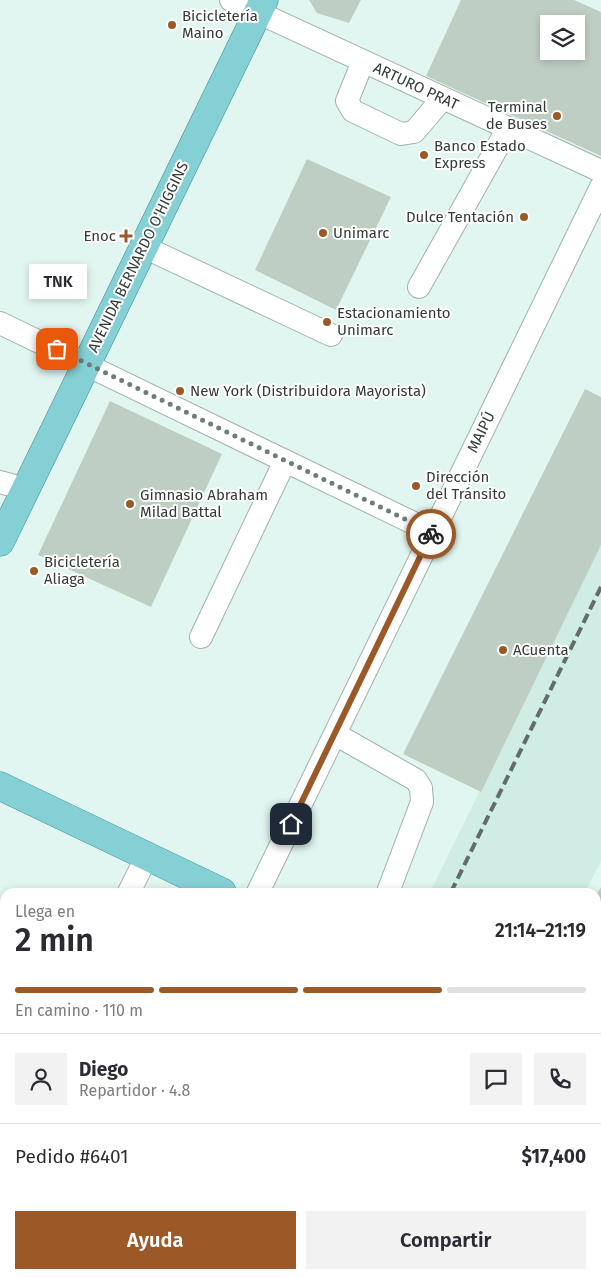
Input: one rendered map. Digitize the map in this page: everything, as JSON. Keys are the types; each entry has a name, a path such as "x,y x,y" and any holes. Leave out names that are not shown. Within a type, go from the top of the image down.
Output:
{"main road":[{"name":"AVENIDA BERNARDO O'HIGGINS","path":"0,542 13,486 86,364 261,6"},
{"path":"0,786 214,888"}],"street":[{"name":"ARTURO PRAT","path":"231,0 261,6 363,61 601,171"},
{"path":"363,61 347,100 353,111 401,134 414,132 443,98"},
{"path":"420,287 508,128"},
{"name":"MAIPÚ","path":"260,888 432,532 595,216 601,187"},
{"path":"144,247 331,335"},
{"path":"0,323 432,532"},
{"path":"201,637 285,461"},
{"path":"335,734 416,780 421,788 422,802 390,888"},
{"path":"131,888 147,856"}],"shaded area":[{"path":"601,545 601,861 587,888 432,888"}],"building":[{"path":"309,0 361,0 349,23 317,13"},
{"name":"Terminal de Buses","path":"461,0 574,0 601,12 601,156 426,76"},
{"name":"Unimarc","path":"307,159 391,197 336,310 255,270"},
{"name":"ACuenta","path":"585,389 601,397 601,545 481,792 403,754"},
{"name":"Gimnasio Abraham Milad Battal","path":"110,401 222,454 151,607 38,555"}],"railway":[{"path":"453,888 601,587"}],"way so far":[{"path":"57,349 432,532 431,534"}],"place":[{"name":"Bicicletería Maino","path":"172,25"},
{"name":"Terminal de Buses","path":"557,116"},
{"name":"Banco Estado Express","path":"424,155"},
{"name":"Dulce Tentación","path":"524,217"},
{"name":"Unimarc","path":"323,233"},
{"name":"Enoc","path":"126,236"},
{"name":"Estacionamiento Unimarc","path":"327,322"},
{"name":"TNK","path":"57,349"},
{"name":"New York (Distribuidora Mayorista)","path":"180,391"},
{"name":"Dirección del Tránsito","path":"416,486"},
{"name":"Gimnasio Abraham Milad Battal","path":"130,504"},
{"name":"Bicicletería Aliaga","path":"34,571"},
{"name":"ACuenta","path":"503,650"}],"route":[{"path":"291,824 431,534"}]}
